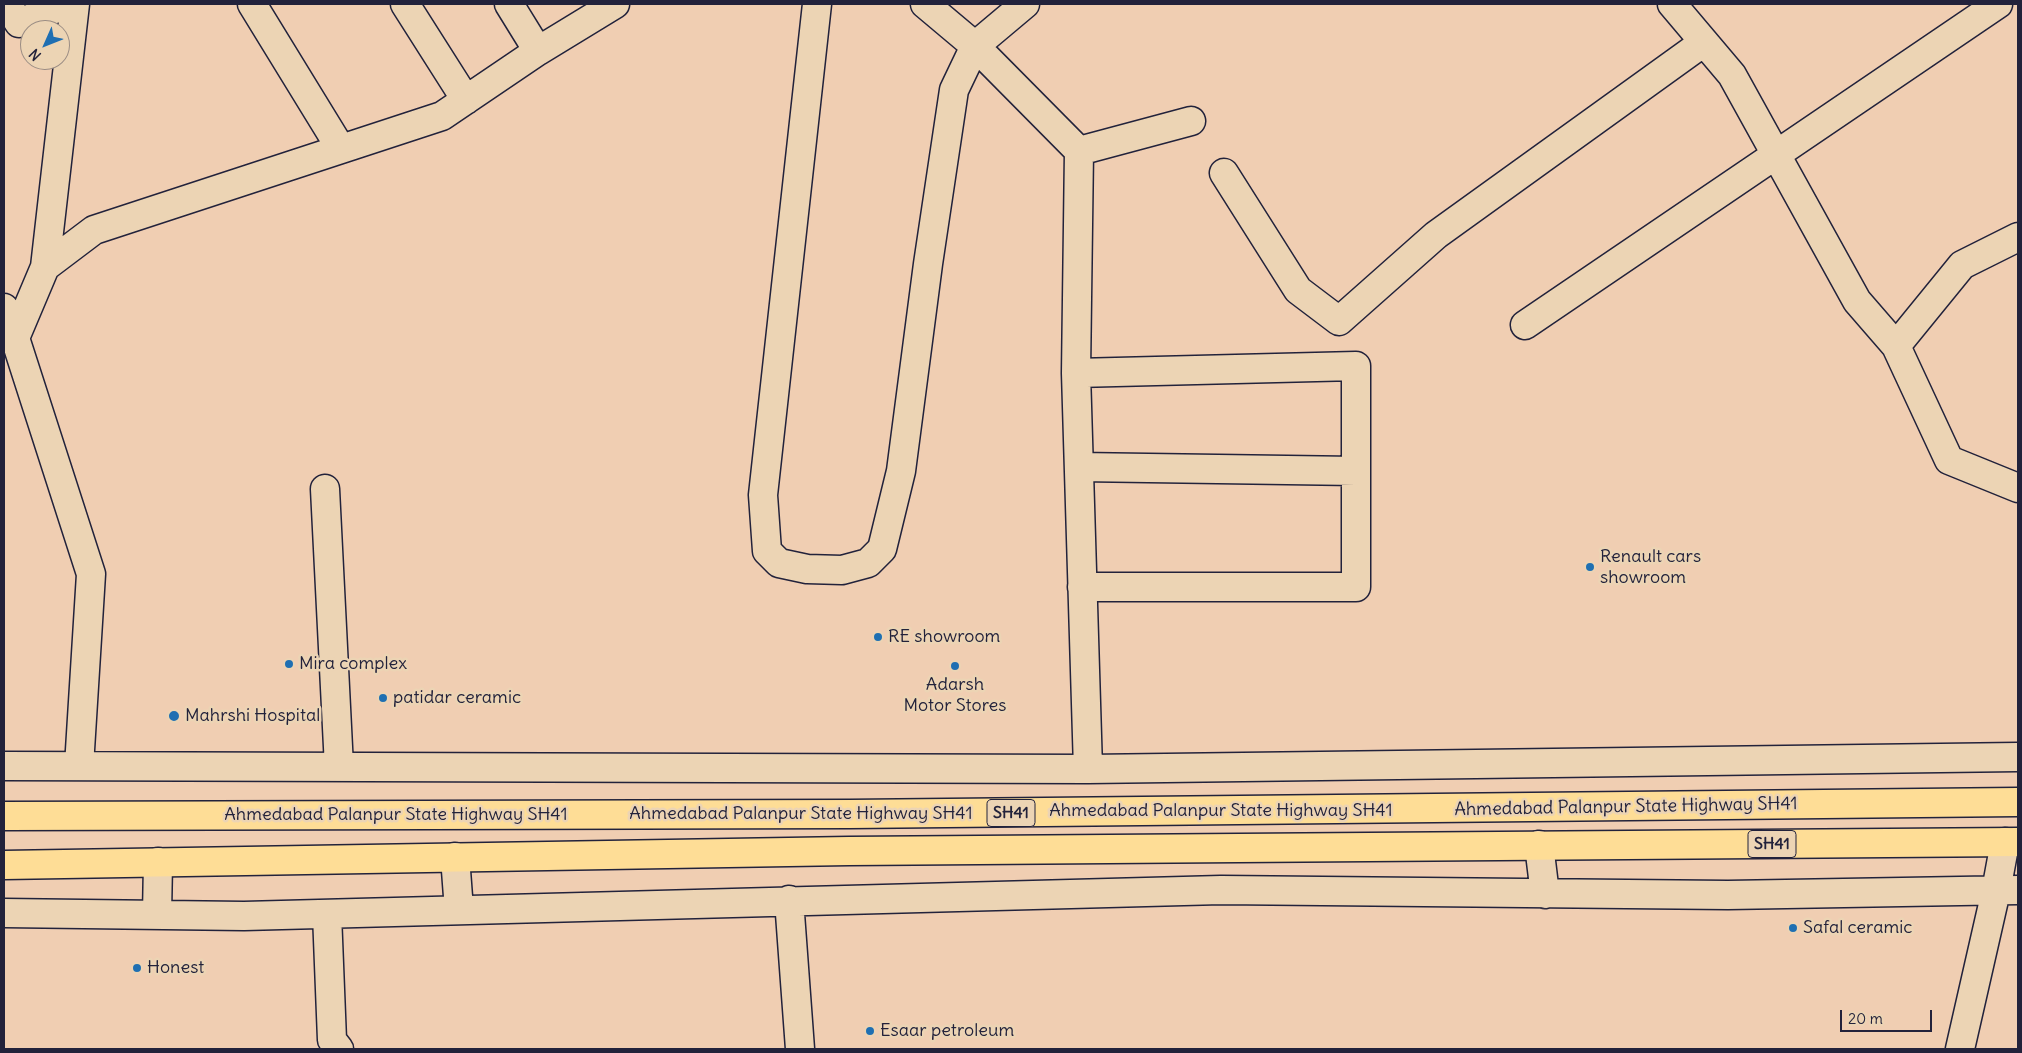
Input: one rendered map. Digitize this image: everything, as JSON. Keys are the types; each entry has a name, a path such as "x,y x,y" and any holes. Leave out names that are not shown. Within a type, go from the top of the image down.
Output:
{"main road":[{"name":"Ahmedabad Palanpur State Highway SH41","path":"4,816 850,814 2018,802"},
{"name":"SH41","path":"4,865 859,851 2012,842"}],"street":[{"path":"7,4 18,23 67,4"},
{"path":"15,338 45,267 76,4"},
{"path":"252,4 342,149"},
{"path":"405,4 466,100"},
{"path":"509,4 538,51"},
{"path":"45,267 94,230 442,116 538,51 615,4"},
{"path":"817,4 763,495 767,551 779,563 807,569 842,570 868,563 882,549 901,471 928,264 954,90 975,46 1025,4"},
{"path":"925,4 975,46 1079,151 1076,373 1088,769"},
{"path":"1672,4 1732,75 1857,301 1896,346 1948,460 2018,488"},
{"path":"1526,325 1998,4"},
{"path":"1224,172 1298,290 1338,321 1436,235 1704,42"},
{"path":"1079,151 1191,120"},
{"path":"1896,346 1962,265 2018,237"},
{"path":"4,308 91,574 79,766"},
{"path":"1076,373 1356,366 1356,587 1082,587"},
{"path":"1079,467 1356,470"},
{"path":"325,489 339,767"},
{"path":"4,766 1088,769 2018,757"},
{"path":"1960,1049 2007,891 2012,842"},
{"path":"1539,845 1545,894"},
{"path":"455,857 459,910"},
{"path":"157,915 158,862"},
{"path":"4,913 244,916 1221,890 1728,895 2007,891"},
{"path":"789,900 800,1049"},
{"path":"327,914 332,1040 339,1049"}],"place":[{"name":"Renault cars showroom","path":"1590,567"},
{"name":"RE showroom","path":"878,637"},
{"name":"Mira complex","path":"289,664"},
{"name":"Adarsh Motor Stores","path":"955,666"},
{"name":"patidar ceramic","path":"383,698"},
{"name":"Mahrshi Hospital","path":"174,716"},
{"name":"Safal ceramic","path":"1793,928"},
{"name":"Honest","path":"137,968"},
{"name":"Esaar petroleum","path":"870,1031"}]}
